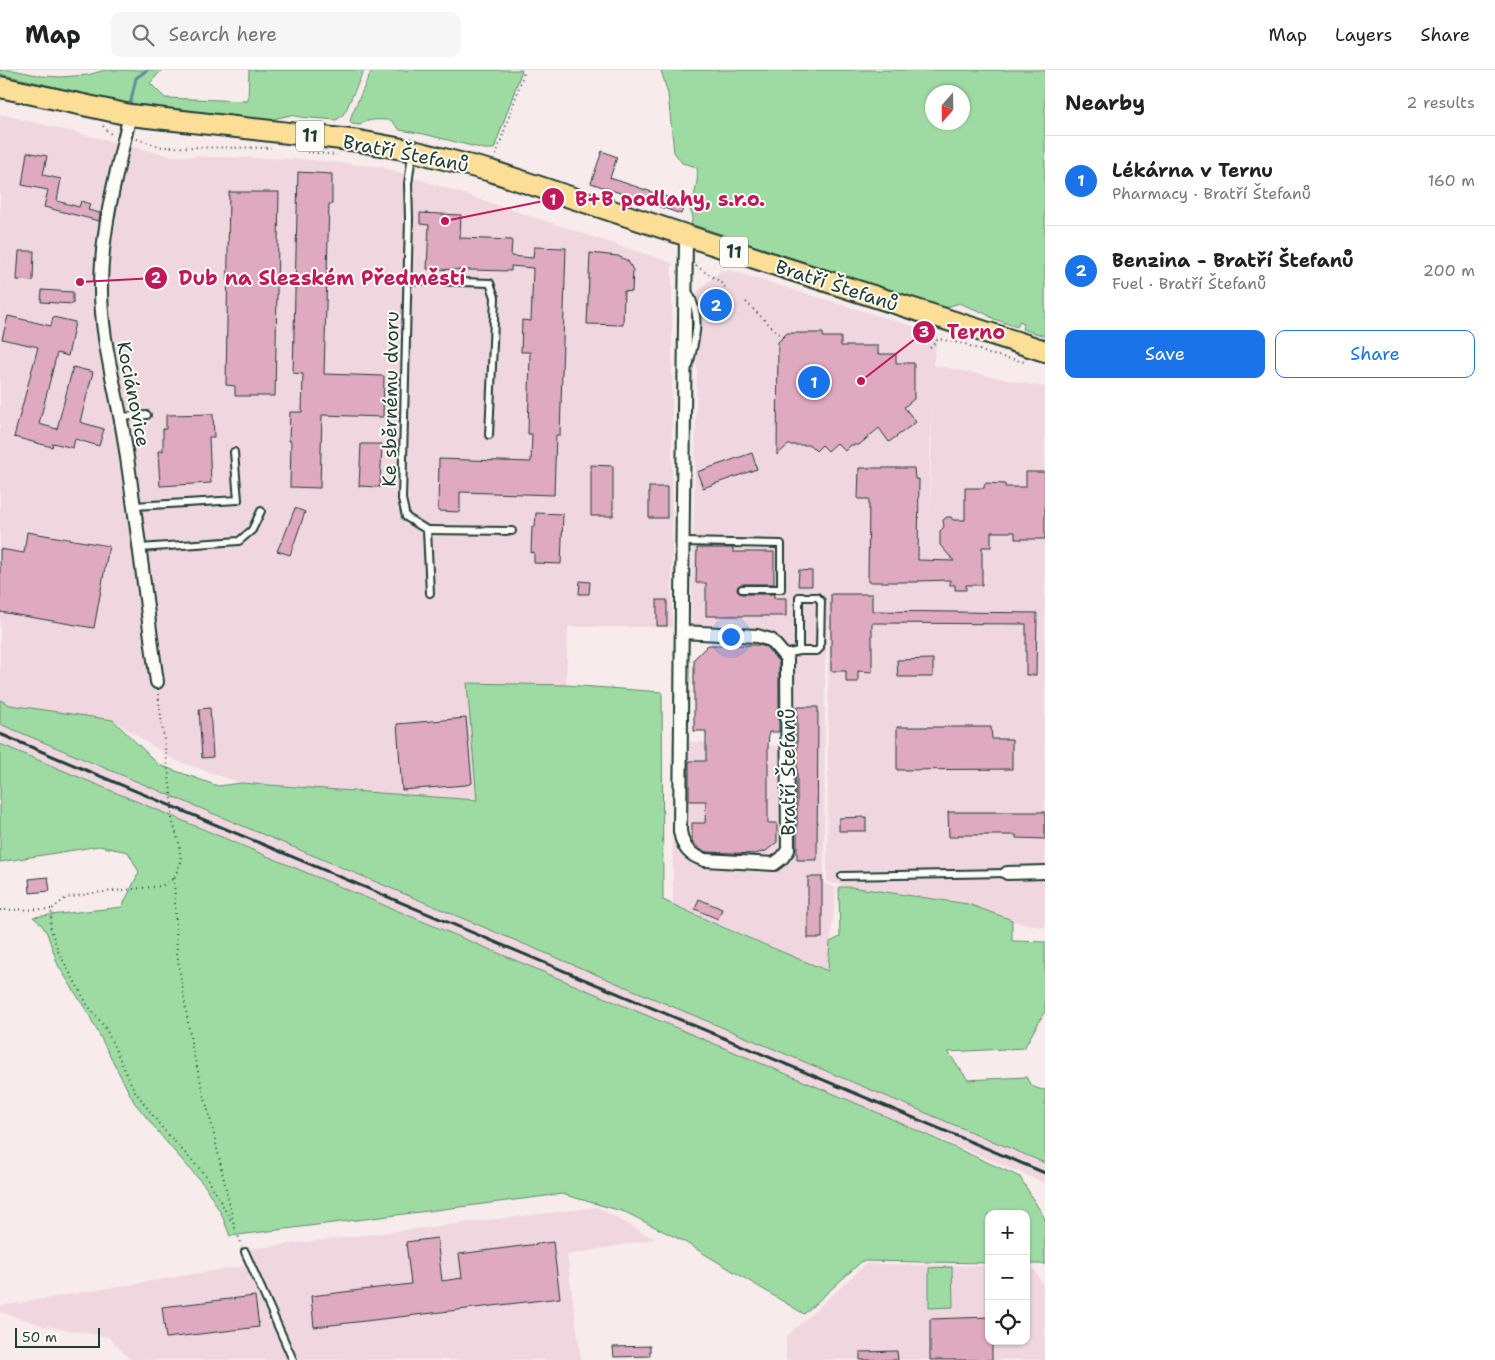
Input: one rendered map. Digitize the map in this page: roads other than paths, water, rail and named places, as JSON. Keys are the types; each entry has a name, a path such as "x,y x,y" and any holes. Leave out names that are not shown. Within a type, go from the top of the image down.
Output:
{"main road":[{"name":"Bratří Štefanů","path":"0,87 130,115 359,141 413,151 491,171 686,236 1045,351"}],"street":[{"name":"Kociánovice","path":"130,115 108,211 101,282 103,330 120,417 134,506 157,682"},
{"name":"Bratří Štefanů","path":"686,236 680,831 682,843 697,858 774,864 788,850 787,659 783,654"},
{"path":"682,632 757,636 771,640 783,654"},
{"path":"1007,873 1045,872"}],"lane":[{"name":"Ke sběrnému dvoru","path":"413,151 408,184 402,499 406,516 427,530"},
{"path":"407,280 490,283 495,297 489,435"},
{"path":"120,417 147,414"},
{"path":"134,506 238,500 234,452"},
{"path":"140,548 239,541 252,530 261,511"},
{"path":"430,593 427,530 512,531"},
{"path":"683,542 781,544 781,589 742,589"},
{"path":"783,654 799,651 817,651 820,648 821,601 817,597 799,597 799,651"},
{"path":"842,876 1007,873"},
{"path":"245,1252 293,1360"}],"waterway":[{"path":"130,105 136,78 147,70"}],"railway":[{"path":"0,734 1045,1173"}],"place":[{"name":"B+B podlahy, s.r.o.","path":"445,221"},
{"name":"Dub na Slezském Předměstí","path":"80,282"},
{"name":"Benzina - Bratří Štefanů","path":"716,305"},
{"name":"Terno","path":"861,381"},
{"name":"Lékárna v Ternu","path":"814,382"}]}
